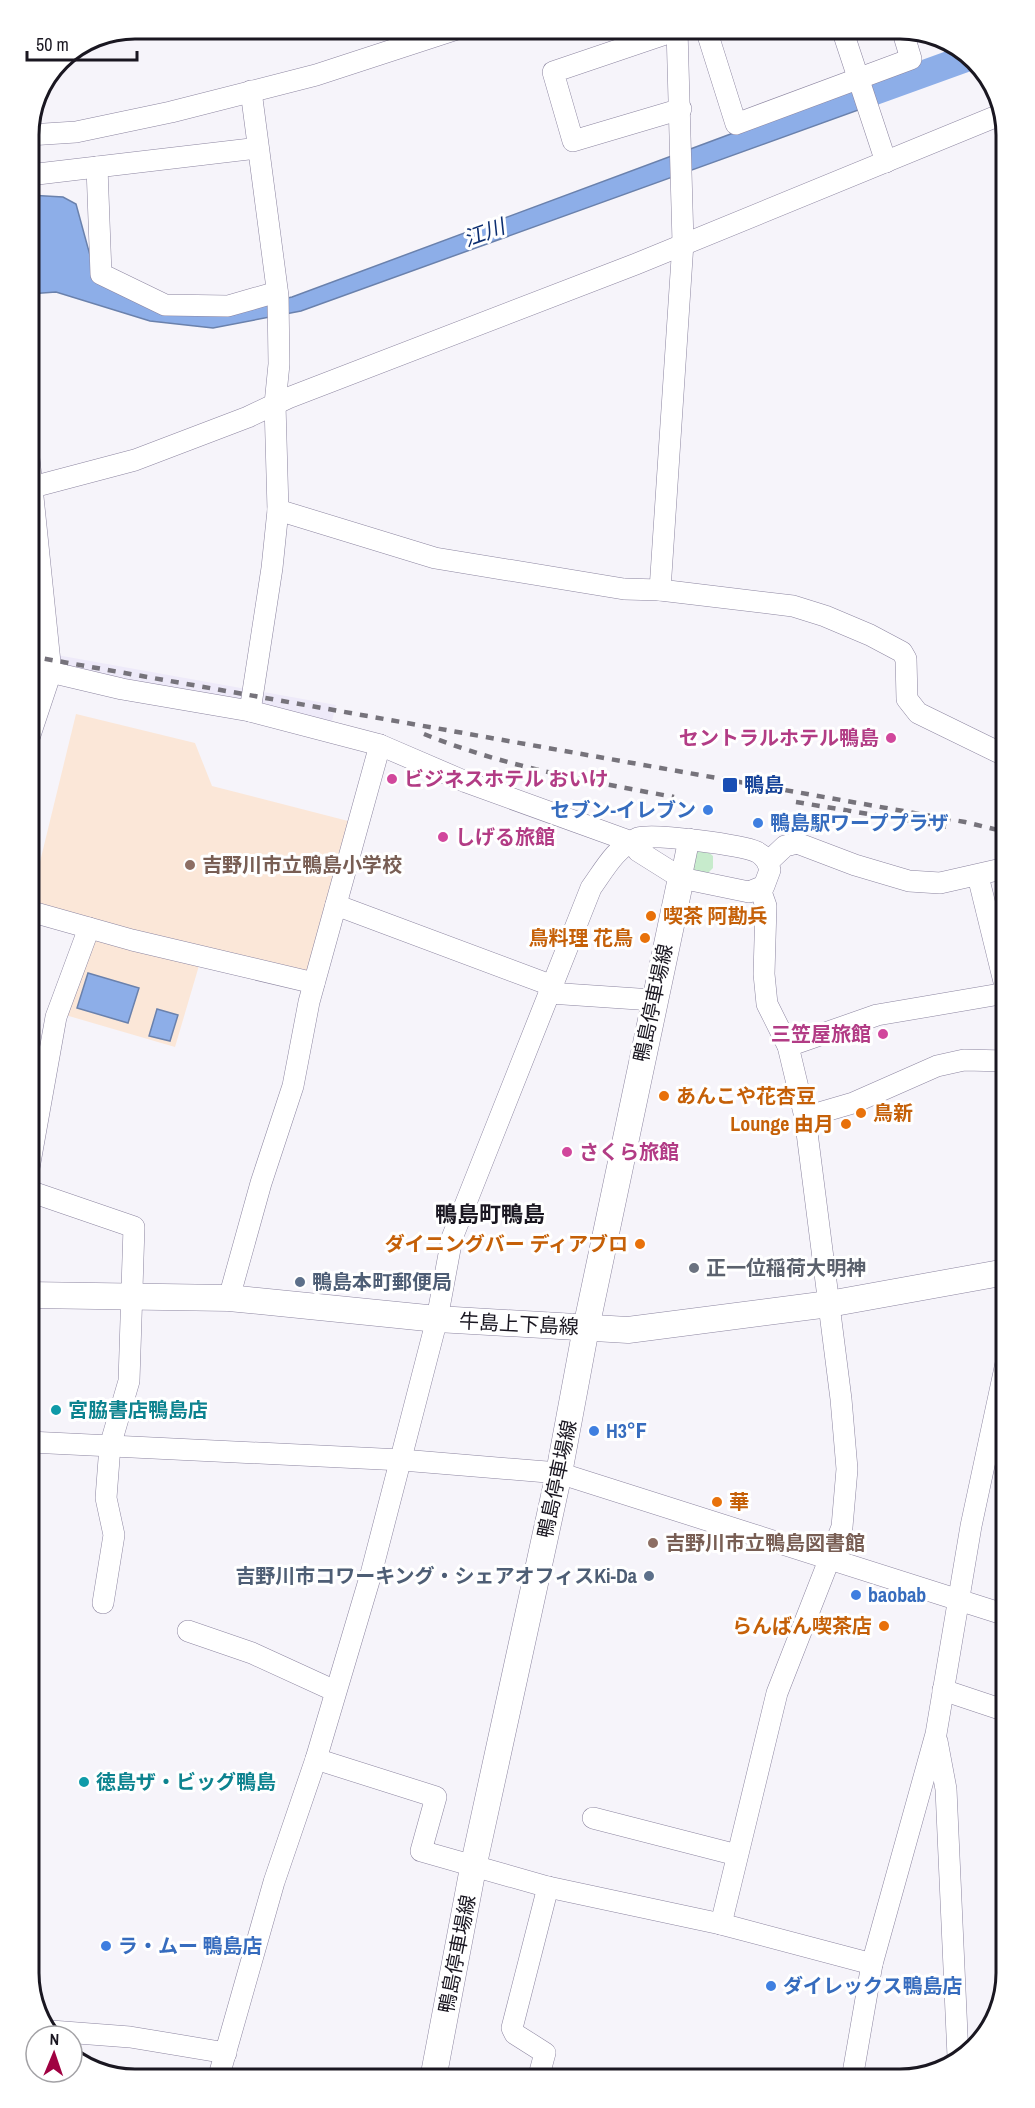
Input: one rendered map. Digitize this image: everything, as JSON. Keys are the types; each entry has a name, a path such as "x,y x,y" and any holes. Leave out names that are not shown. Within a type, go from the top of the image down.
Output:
{"main road":[{"name":"鴨島停車場線","path":"435,2069 473,1868 560,1473 586,1328 653,1000 681,879"},
{"name":"牛島上下島線","path":"39,1295 229,1298 437,1319 628,1330 829,1304 996,1274"}],"street":[{"path":"39,134 76,132 316,75 426,39"},
{"path":"648,39 553,72 573,141 681,109"},
{"path":"660,590 683,243 678,39"},
{"path":"709,39 736,124 911,59 905,39"},
{"path":"845,39 886,162"},
{"path":"250,711 272,568 278,510 276,404 279,364 277,294 251,91"},
{"path":"39,486 135,460 994,117"},
{"path":"39,174 258,148"},
{"path":"97,167 101,274 165,305 228,306 277,294"},
{"path":"278,510 435,558 624,589 660,590 793,606 896,647 906,658 907,699 918,713 996,751"},
{"path":"39,562 51,672 39,708"},
{"path":"39,669 122,689 250,711 380,744 466,782 632,842 638,851 681,879 749,892 760,889 769,877 768,862 754,851 689,839 641,837 632,842 614,855 591,888 452,1238 437,1319 402,1460 316,1759 274,1882 221,2069"},
{"path":"229,1298 261,1183 293,1086 314,983 380,744"},
{"path":"681,879 689,839"},
{"path":"768,862 785,846 798,843 855,865 909,881 940,883 996,871"},
{"path":"978,876 996,951"},
{"path":"721,1924 777,1693 842,1527 847,1469 805,1117 788,1046 767,1004 764,974 766,906 760,889"},
{"path":"336,905 551,989 653,1000"},
{"path":"39,914 314,983"},
{"path":"39,1112 56,1017 89,928"},
{"path":"788,1046 877,1015 996,994"},
{"path":"805,1117 853,1103 937,1066 964,1060 996,1061"},
{"path":"39,1194 134,1227 134,1296 129,1382 110,1446 106,1498 114,1535 103,1603"},
{"path":"854,2069 872,1964 936,1734 971,1526 996,1410"},
{"path":"39,1443 402,1460 560,1473 996,1612"},
{"path":"188,1631 252,1653 335,1690"},
{"path":"943,1690 996,1709"},
{"path":"936,1734 946,1789 958,2049"},
{"path":"316,1759 436,1797 421,1851 473,1868 548,1887 721,1924 872,1964"},
{"path":"593,1818 737,1855"},
{"path":"541,2069 545,2053 515,2034 512,2028 548,1887"},
{"path":"84,2034 130,2037 226,2052"}],"shaded area":[{"path":"39,652 336,705 331,725 39,664"},
{"name":"吉野川市立鴨島小学校","path":"76,714 195,743 212,786 352,822 310,979 203,952 175,1047 62,1014 95,926 39,910 39,866"}],"green space":[{"path":"707,851 713,856 713,868 708,873 693,871 694,852"}],"water":[{"path":"895,73 897,96 301,311 213,328 150,321 56,292 39,293 39,196 63,197 76,204 97,281 221,313 292,297"},
{"path":"88,973 139,988 128,1023 77,1008"},
{"path":"157,1009 178,1015 170,1041 149,1036"}],"waterway":[{"name":"江川","path":"862,96 960,61"}],"railway":[{"path":"39,658 965,822 996,830"},
{"path":"424,734 454,746 516,764 578,779 674,797"},
{"path":"796,802 947,827"}],"place":[{"name":"セントラルホテル鴨島","path":"891,738"},
{"name":"ビジネスホテル おいけ","path":"392,779"},
{"name":"鴨島","path":"730,785"},
{"name":"セブン-イレブン","path":"708,810"},
{"name":"鴨島駅ワーププラザ","path":"758,823"},
{"name":"しげる旅館","path":"443,837"},
{"name":"吉野川市立鴨島小学校","path":"190,865"},
{"name":"喫茶 阿勘兵","path":"651,916"},
{"name":"鳥料理 花鳥","path":"645,938"},
{"name":"三笠屋旅館","path":"883,1034"},
{"name":"あんこや花杏豆","path":"664,1096"},
{"name":"鳥新","path":"861,1113"},
{"name":"Lounge 由月","path":"846,1124"},
{"name":"さくら旅館","path":"567,1152"},
{"name":"ダイニングバー ディアブロ","path":"640,1244"},
{"name":"正一位稲荷大明神","path":"694,1268"},
{"name":"鴨島本町郵便局","path":"300,1282"},
{"name":"宮脇書店鴨島店","path":"56,1410"},
{"name":"H3℉","path":"594,1431"},
{"name":"華","path":"717,1502"},
{"name":"吉野川市立鴨島図書館","path":"653,1543"},
{"name":"吉野川市コワーキング・シェアオフィスKi-Da","path":"649,1576"},
{"name":"baobab","path":"856,1595"},
{"name":"らんばん喫茶店","path":"884,1626"},
{"name":"徳島ザ・ビッグ鴨島","path":"84,1782"},
{"name":"ラ・ムー 鴨島店","path":"106,1946"},
{"name":"ダイレックス鴨島店","path":"771,1986"}],"district":[{"name":"鴨島町鴨島","path":"490,1214"}]}
